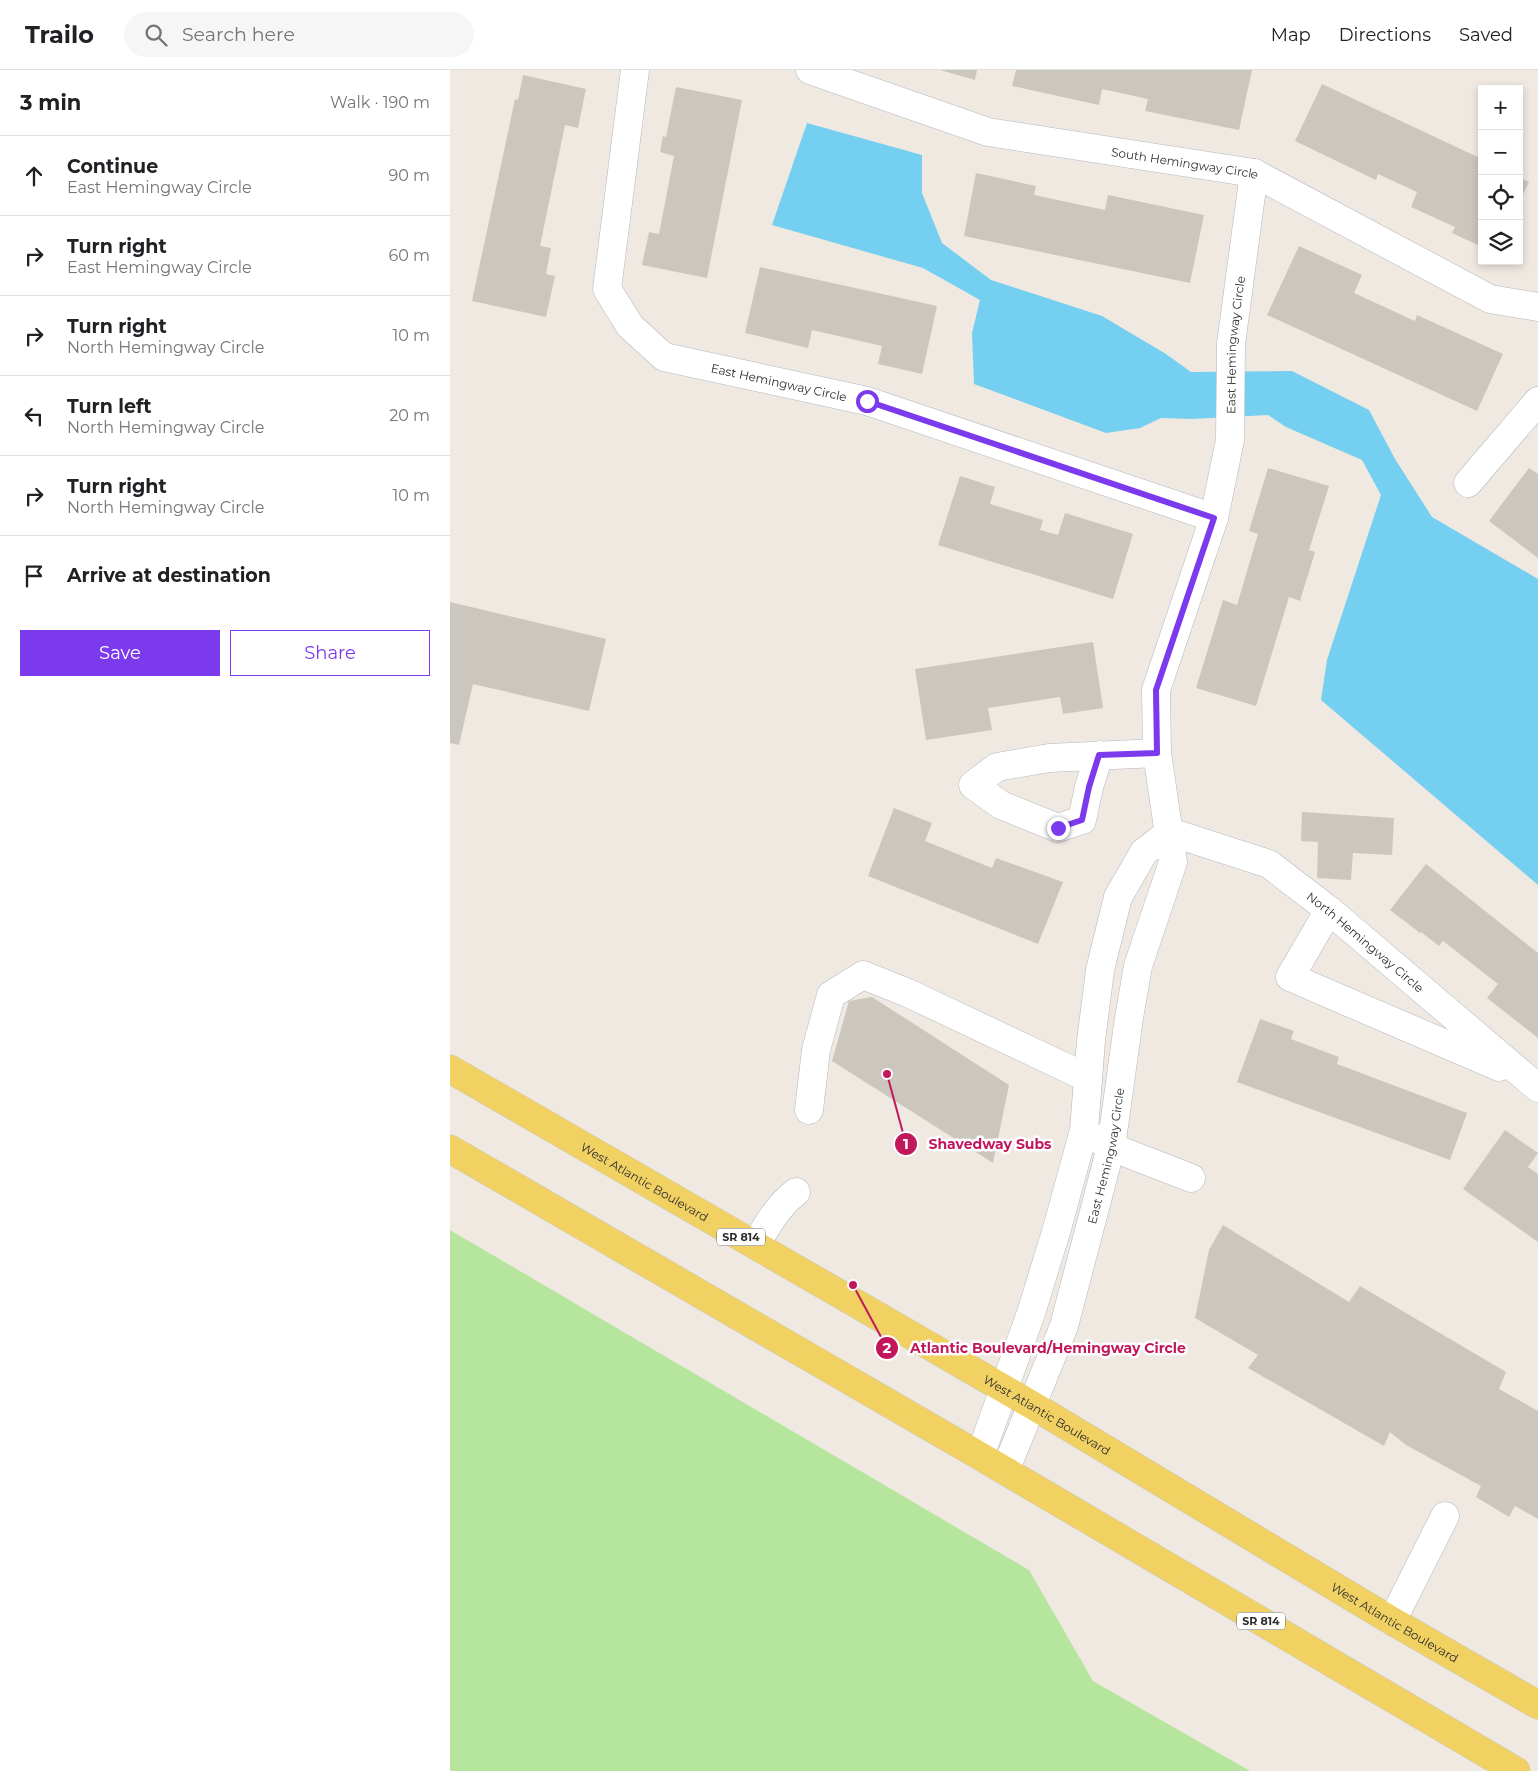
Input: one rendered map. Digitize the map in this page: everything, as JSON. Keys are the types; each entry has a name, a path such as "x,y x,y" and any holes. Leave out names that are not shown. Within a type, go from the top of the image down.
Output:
{"main road":[{"name":"West Atlantic Boulevard","path":"450,1069 1032,1406 1392,1621 1538,1705"},
{"name":"SR 814","path":"450,1149 1006,1471 1516,1771"}],"street":[{"name":"East Hemingway Circle","path":"636,70 607,289 630,326 664,357 867,401 1214,518"},
{"name":"South Hemingway Circle","path":"810,70 988,132 1254,172 1490,299 1538,308"},
{"name":"East Hemingway Circle","path":"1006,1471 1064,1326 1111,1147 1138,966 1173,862 1157,753 1156,690 1214,518 1230,440 1231,344 1254,172"},
{"path":"1468,484 1538,401"},
{"path":"1099,755 1157,753"},
{"path":"980,1456 1031,1313 1084,1130 1100,970 1118,897 1144,852 1170,832"},
{"name":"North Hemingway Circle","path":"1170,832 1269,864 1329,910 1531,1082"},
{"path":"1329,910 1290,977 1531,1082"},
{"path":"810,1110 816,1050 831,995 863,975 908,993 1088,1078"},
{"path":"1084,1130 1111,1147 1191,1178"},
{"path":"756,1245 772,1217 784,1201 796,1192"},
{"path":"1392,1621 1445,1516"}],"green space":[{"path":"450,1230 1029,1570 1093,1681 1250,1771 450,1771"}],"water":[{"path":"807,123 922,155 922,193 942,243 991,280 1102,316 1166,354 1191,372 1292,371 1369,410 1395,459 1432,517 1538,579 1538,885 1321,700 1327,660 1381,495 1362,460 1286,427 1268,415 1192,419 1161,418 1140,428 1106,433 974,384 972,333 980,300 923,268 772,225"}],"building":[{"path":"940,70 977,70 975,80"},
{"path":"1016,70 1252,70 1239,130 1145,111 1148,99 1102,89 1099,105 1012,86"},
{"path":"523,75 586,89 578,128 565,125 540,246 551,248 546,274 555,276 546,317 472,301 515,99 518,100"},
{"path":"1322,84 1478,157 1478,245 1452,233 1455,227 1411,207 1417,192 1378,174 1376,180 1295,141"},
{"path":"676,87 742,100 707,278 642,265 649,232 659,234 674,156 660,152 663,136 666,137"},
{"path":"976,173 1036,186 1034,195 1105,210 1108,195 1204,215 1190,283 964,236"},
{"path":"1523,179 1529,182 1523,194"},
{"path":"1299,246 1362,275 1354,293 1415,321 1417,315 1503,354 1477,411 1267,315"},
{"path":"760,267 937,306 922,374 878,364 882,346 812,330 808,348 745,333"},
{"path":"1268,468 1329,486 1309,550 1315,552 1300,601 1289,597 1256,706 1196,688 1223,600 1237,605 1258,534 1249,531"},
{"path":"1529,468 1538,474 1538,558 1489,521"},
{"path":"960,476 995,487 990,504 1043,520 1040,530 1058,535 1065,513 1133,534 1113,599 938,545"},
{"path":"450,602 606,639 589,711 473,684 459,745 450,743"},
{"path":"1093,642 1103,708 1063,714 1060,697 988,708 992,730 926,740 915,669"},
{"path":"894,808 932,823 925,841 992,868 996,858 1063,882 1038,944 868,876"},
{"path":"1302,812 1394,818 1392,855 1353,853 1351,880 1317,878 1318,842 1301,841"},
{"path":"1426,864 1538,953 1538,1038 1487,998 1498,984 1443,941 1439,946 1390,910"},
{"path":"872,997 1009,1085 993,1163 832,1061 849,1001"},
{"path":"1260,1019 1294,1031 1291,1039 1339,1057 1337,1064 1467,1113 1450,1160 1237,1082"},
{"path":"1505,1130 1538,1153 1528,1167 1538,1174 1538,1242 1463,1189"},
{"path":"1223,1225 1349,1302 1360,1286 1506,1372 1499,1389 1538,1411 1538,1519 1515,1506 1509,1517 1476,1497 1481,1486 1406,1445 1390,1432 1384,1446 1248,1368 1258,1355 1195,1318 1209,1250"}],"place":[{"name":"Shavedway Subs","path":"887,1074"},
{"name":"Atlantic Boulevard/Hemingway Circle","path":"853,1285"}],"route":[{"path":"867,401 1214,518 1156,690 1157,753 1099,755 1089,787 1082,820 1058,828"}]}
